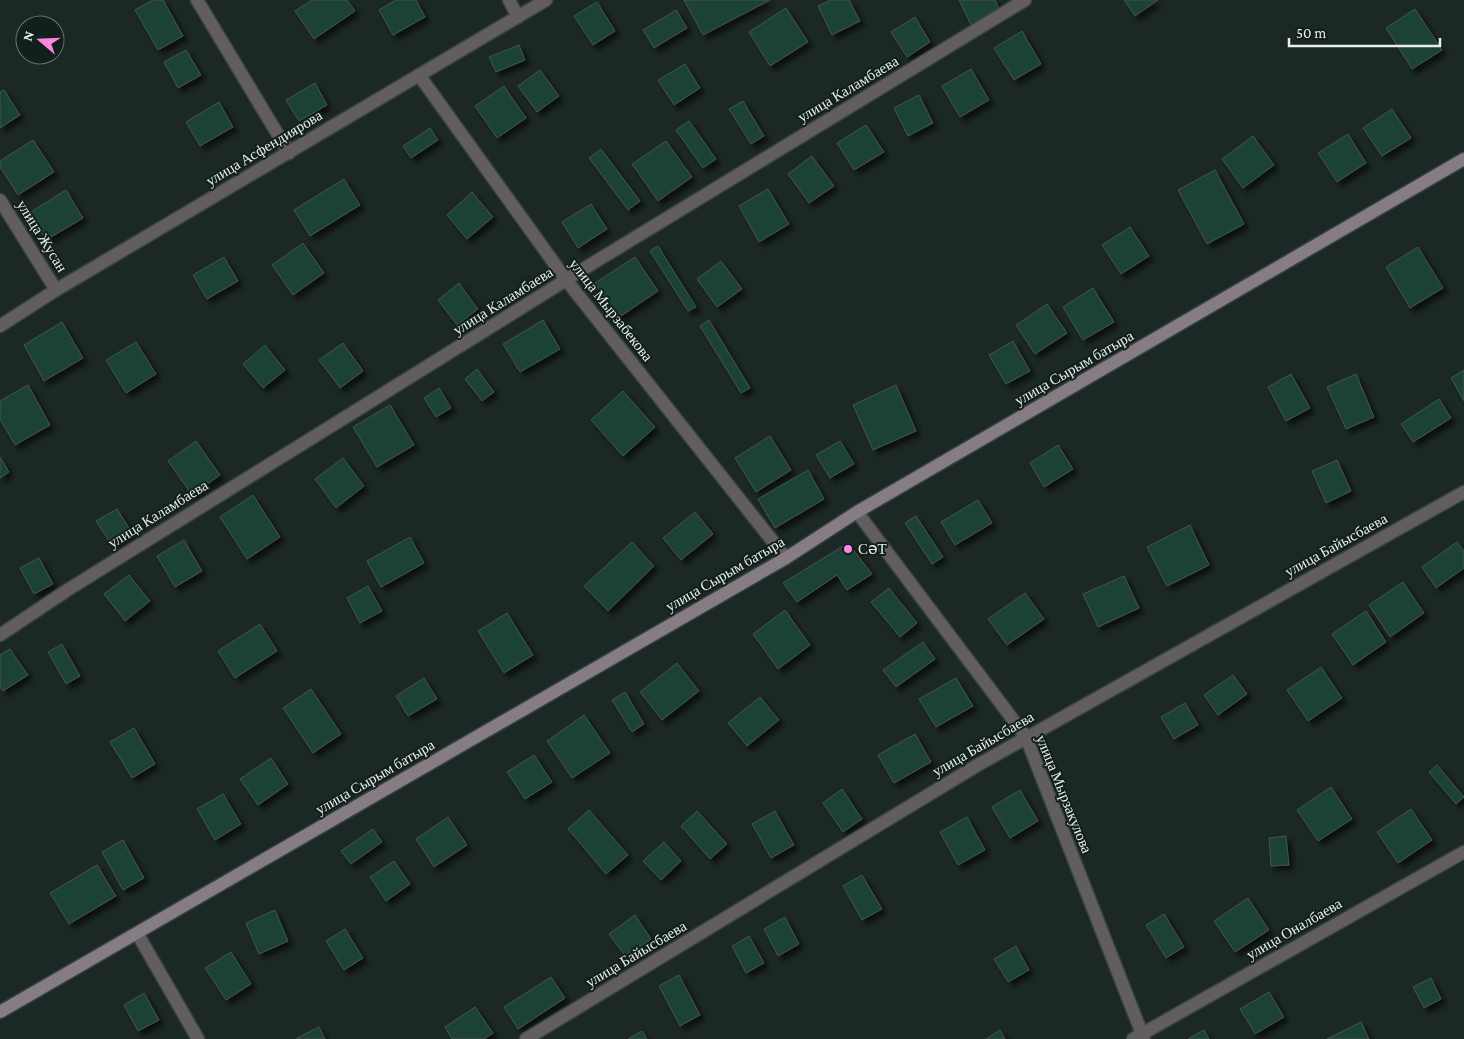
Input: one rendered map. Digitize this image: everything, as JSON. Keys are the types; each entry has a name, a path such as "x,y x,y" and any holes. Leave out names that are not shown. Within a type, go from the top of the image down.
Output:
{"street":[{"path":"197,0 288,153"},
{"path":"509,0 518,16"},
{"name":"улица Асфендиярова","path":"0,326 56,290 546,0"},
{"name":"улица Каламбаева","path":"0,635 69,589 1025,0"},
{"name":"улица Мырзабекова","path":"420,75 567,281 786,558"},
{"name":"улица Сырым батыра","path":"0,1012 786,558 857,512 1464,159"},
{"name":"улица Жусан","path":"0,200 56,290"},
{"name":"улица Байысбаева","path":"526,1039 1026,737 1464,492"},
{"name":"улица Мырзакулова","path":"857,512 1026,737 1140,1037"},
{"name":"улица Оналбаева","path":"1140,1037 1464,852"},
{"path":"137,933 198,1039"}],"building":[{"path":"153,0 163,0 183,36 158,50 135,10"},
{"path":"312,0 347,0 355,11 314,39 295,11"},
{"path":"396,0 416,0 425,17 393,35 379,10"},
{"path":"684,0 770,0 703,35"},
{"path":"831,0 849,0 860,21 832,35 818,6"},
{"path":"959,0 995,0 1001,13 972,27"},
{"path":"1124,0 1158,0 1135,16"},
{"path":"597,2 615,31 593,45 574,16"},
{"path":"786,8 808,42 770,66 749,32"},
{"path":"1415,9 1442,50 1412,69 1386,28"},
{"path":"676,10 687,28 654,48 643,30"},
{"path":"915,17 930,42 907,57 891,32"},
{"path":"1022,31 1041,64 1014,80 994,48"},
{"path":"519,45 525,60 496,72 489,57"},
{"path":"186,50 201,75 178,88 164,62"},
{"path":"685,64 700,88 674,105 658,80"},
{"path":"971,69 989,100 960,117 942,86"},
{"path":"540,70 559,96 537,112 518,86"},
{"path":"315,83 327,105 299,121 286,100"},
{"path":"504,86 526,118 497,138 475,106"},
{"path":"4,90 20,115 0,128 0,92"},
{"path":"919,95 933,123 908,136 894,108"},
{"path":"743,101 764,136 751,144 729,109"},
{"path":"219,102 233,127 200,146 186,122"},
{"path":"1392,109 1411,138 1382,156 1363,128"},
{"path":"689,121 716,159 703,168 676,130"},
{"path":"866,125 884,152 854,170 837,143"},
{"path":"430,128 438,140 411,158 403,146"},
{"path":"1348,134 1366,163 1337,182 1318,153"},
{"path":"1253,136 1274,165 1243,188 1222,159"},
{"path":"33,140 54,172 18,195 0,167 0,161"},
{"path":"666,141 692,177 658,201 632,164"},
{"path":"601,149 640,201 628,210 589,158"},
{"path":"812,156 834,186 809,203 788,174"},
{"path":"1215,170 1244,224 1207,244 1178,190"},
{"path":"344,179 360,205 310,236 294,210"},
{"path":"768,189 789,224 759,242 739,206"},
{"path":"66,190 83,218 46,240 29,213"},
{"path":"472,192 493,217 467,239 447,215"},
{"path":"591,204 607,229 578,248 562,222"},
{"path":"1130,227 1149,256 1121,274 1102,245"},
{"path":"303,243 324,273 293,295 272,265"},
{"path":"658,246 696,307 688,311 650,251"},
{"path":"1418,247 1443,288 1410,308 1386,267"},
{"path":"224,257 238,281 207,299 193,275"},
{"path":"635,257 658,291 618,318 595,283"},
{"path":"721,261 742,289 717,307 697,279"},
{"path":"459,283 478,309 457,325 438,300"},
{"path":"1093,288 1114,322 1083,340 1063,307"},
{"path":"1047,304 1067,333 1035,354 1016,325"},
{"path":"543,320 560,349 520,372 503,344"},
{"path":"709,320 750,388 741,393 700,326"},
{"path":"62,322 83,358 44,381 24,345"},
{"path":"1013,341 1030,371 1006,384 989,355"},
{"path":"136,342 156,374 126,393 106,360"},
{"path":"343,343 363,371 340,388 319,360"},
{"path":"265,345 285,370 263,388 243,364"},
{"path":"477,369 494,392 482,401 465,379"},
{"path":"1464,370 1464,401 1451,378"},
{"path":"1291,374 1310,408 1286,421 1268,387"},
{"path":"1356,374 1374,417 1346,429 1327,387"},
{"path":"28,385 50,425 15,445 0,419 0,401"},
{"path":"896,385 916,431 873,450 853,405"},
{"path":"439,388 451,408 436,417 424,398"},
{"path":"623,391 655,427 623,456 591,420"},
{"path":"1439,399 1451,418 1413,442 1401,424"},
{"path":"390,405 414,445 377,467 353,427"},
{"path":"770,436 791,470 756,492 735,458"},
{"path":"196,441 220,475 192,495 168,461"},
{"path":"840,441 854,464 830,478 816,455"},
{"path":"1058,445 1073,469 1044,487 1030,463"},
{"path":"0,457 9,472 0,478"},
{"path":"343,458 364,486 336,508 315,479"},
{"path":"1337,460 1351,491 1326,503 1312,471"},
{"path":"808,470 824,499 775,528 758,499"},
{"path":"253,495 280,537 247,559 220,517"},
{"path":"978,500 992,523 955,545 941,522"},
{"path":"117,509 131,531 111,544 96,521"},
{"path":"695,512 713,534 681,560 663,538"},
{"path":"916,516 943,557 932,564 905,523"},
{"path":"1190,525 1209,565 1167,586 1147,547"},
{"path":"410,537 424,563 381,587 367,561"},
{"path":"184,540 202,571 175,587 157,556"},
{"path":"632,542 654,566 608,611 584,586"},
{"path":"1457,542 1464,551 1464,568 1436,588 1422,567"},
{"path":"848,543 872,574 847,590 837,575 797,602 783,583"},
{"path":"39,558 53,584 34,594 20,568"},
{"path":"129,575 150,601 125,621 104,594"},
{"path":"1124,576 1139,608 1098,627 1083,594"},
{"path":"1403,582 1424,613 1390,637 1369,605"},
{"path":"368,586 382,611 360,623 347,598"},
{"path":"889,588 917,623 900,637 871,602"},
{"path":"1025,593 1044,619 1007,645 988,619"},
{"path":"785,610 810,645 778,669 753,634"},
{"path":"1366,611 1386,642 1353,665 1332,634"},
{"path":"507,613 533,655 504,673 478,631"},
{"path":"260,624 277,651 235,678 218,651"},
{"path":"923,642 935,659 896,687 883,670"},
{"path":"62,644 80,676 66,684 48,652"},
{"path":"10,649 28,675 3,691 0,687 0,655"},
{"path":"677,663 699,691 662,720 640,692"},
{"path":"1321,667 1342,698 1308,721 1287,690"},
{"path":"1233,675 1247,694 1218,715 1204,695"},
{"path":"424,678 437,699 408,716 396,696"},
{"path":"956,678 973,706 936,727 919,699"},
{"path":"311,689 341,734 313,753 283,708"},
{"path":"625,692 644,724 632,732 612,700"},
{"path":"760,697 779,720 747,746 728,723"},
{"path":"1185,703 1198,725 1174,739 1161,717"},
{"path":"584,715 610,753 572,778 547,741"},
{"path":"134,728 155,764 132,778 110,742"},
{"path":"915,734 931,762 894,783 878,755"},
{"path":"534,755 552,782 525,799 507,772"},
{"path":"271,758 288,784 258,805 240,779"},
{"path":"1437,765 1464,797 1456,804 1429,772"},
{"path":"1331,787 1352,819 1318,841 1297,810"},
{"path":"842,789 862,819 843,832 823,803"},
{"path":"1020,790 1038,821 1010,838 992,807"},
{"path":"223,794 241,824 215,840 197,809"},
{"path":"1411,809 1432,840 1398,863 1377,832"},
{"path":"589,810 628,855 606,874 568,829"},
{"path":"697,811 727,844 710,859 681,826"},
{"path":"775,811 794,845 771,858 752,824"},
{"path":"448,817 467,845 434,867 416,839"},
{"path":"967,817 985,850 958,865 940,832"},
{"path":"373,829 382,842 351,864 341,851"},
{"path":"1286,836 1289,865 1271,866 1269,838"},
{"path":"123,840 144,878 123,890 102,852"},
{"path":"664,842 681,861 661,880 643,861"},
{"path":"394,861 410,884 386,901 370,877"},
{"path":"97,865 116,896 69,924 50,893"},
{"path":"862,875 882,909 862,920 843,886"},
{"path":"1248,898 1269,930 1235,952 1214,921"},
{"path":"275,910 288,941 259,954 246,923"},
{"path":"1164,914 1184,947 1166,958 1146,925"},
{"path":"635,915 651,939 626,957 609,934"},
{"path":"785,917 799,944 778,956 764,929"},
{"path":"345,929 363,958 344,970 326,941"},
{"path":"749,936 764,963 746,973 732,946"},
{"path":"1016,946 1029,970 1008,982 994,959"},
{"path":"231,952 251,984 226,1000 205,968"},
{"path":"679,975 700,1015 680,1026 659,986"},
{"path":"551,977 565,998 518,1029 504,1007"},
{"path":"1431,978 1441,999 1424,1008 1413,987"},
{"path":"1269,992 1284,1017 1255,1034 1240,1009"},
{"path":"144,993 159,1020 138,1031 124,1005"},
{"path":"475,1007 493,1033 484,1039 452,1039 445,1027"},
{"path":"1361,1022 1369,1039 1327,1039"},
{"path":"319,1027 325,1039 297,1039 297,1038"},
{"path":"1000,1030 1005,1039 986,1039"},
{"path":"1204,1030 1209,1039 1188,1039"},
{"path":"642,1031 647,1039 628,1039"}],"place":[{"name":"СƏТ","path":"848,549"}]}
